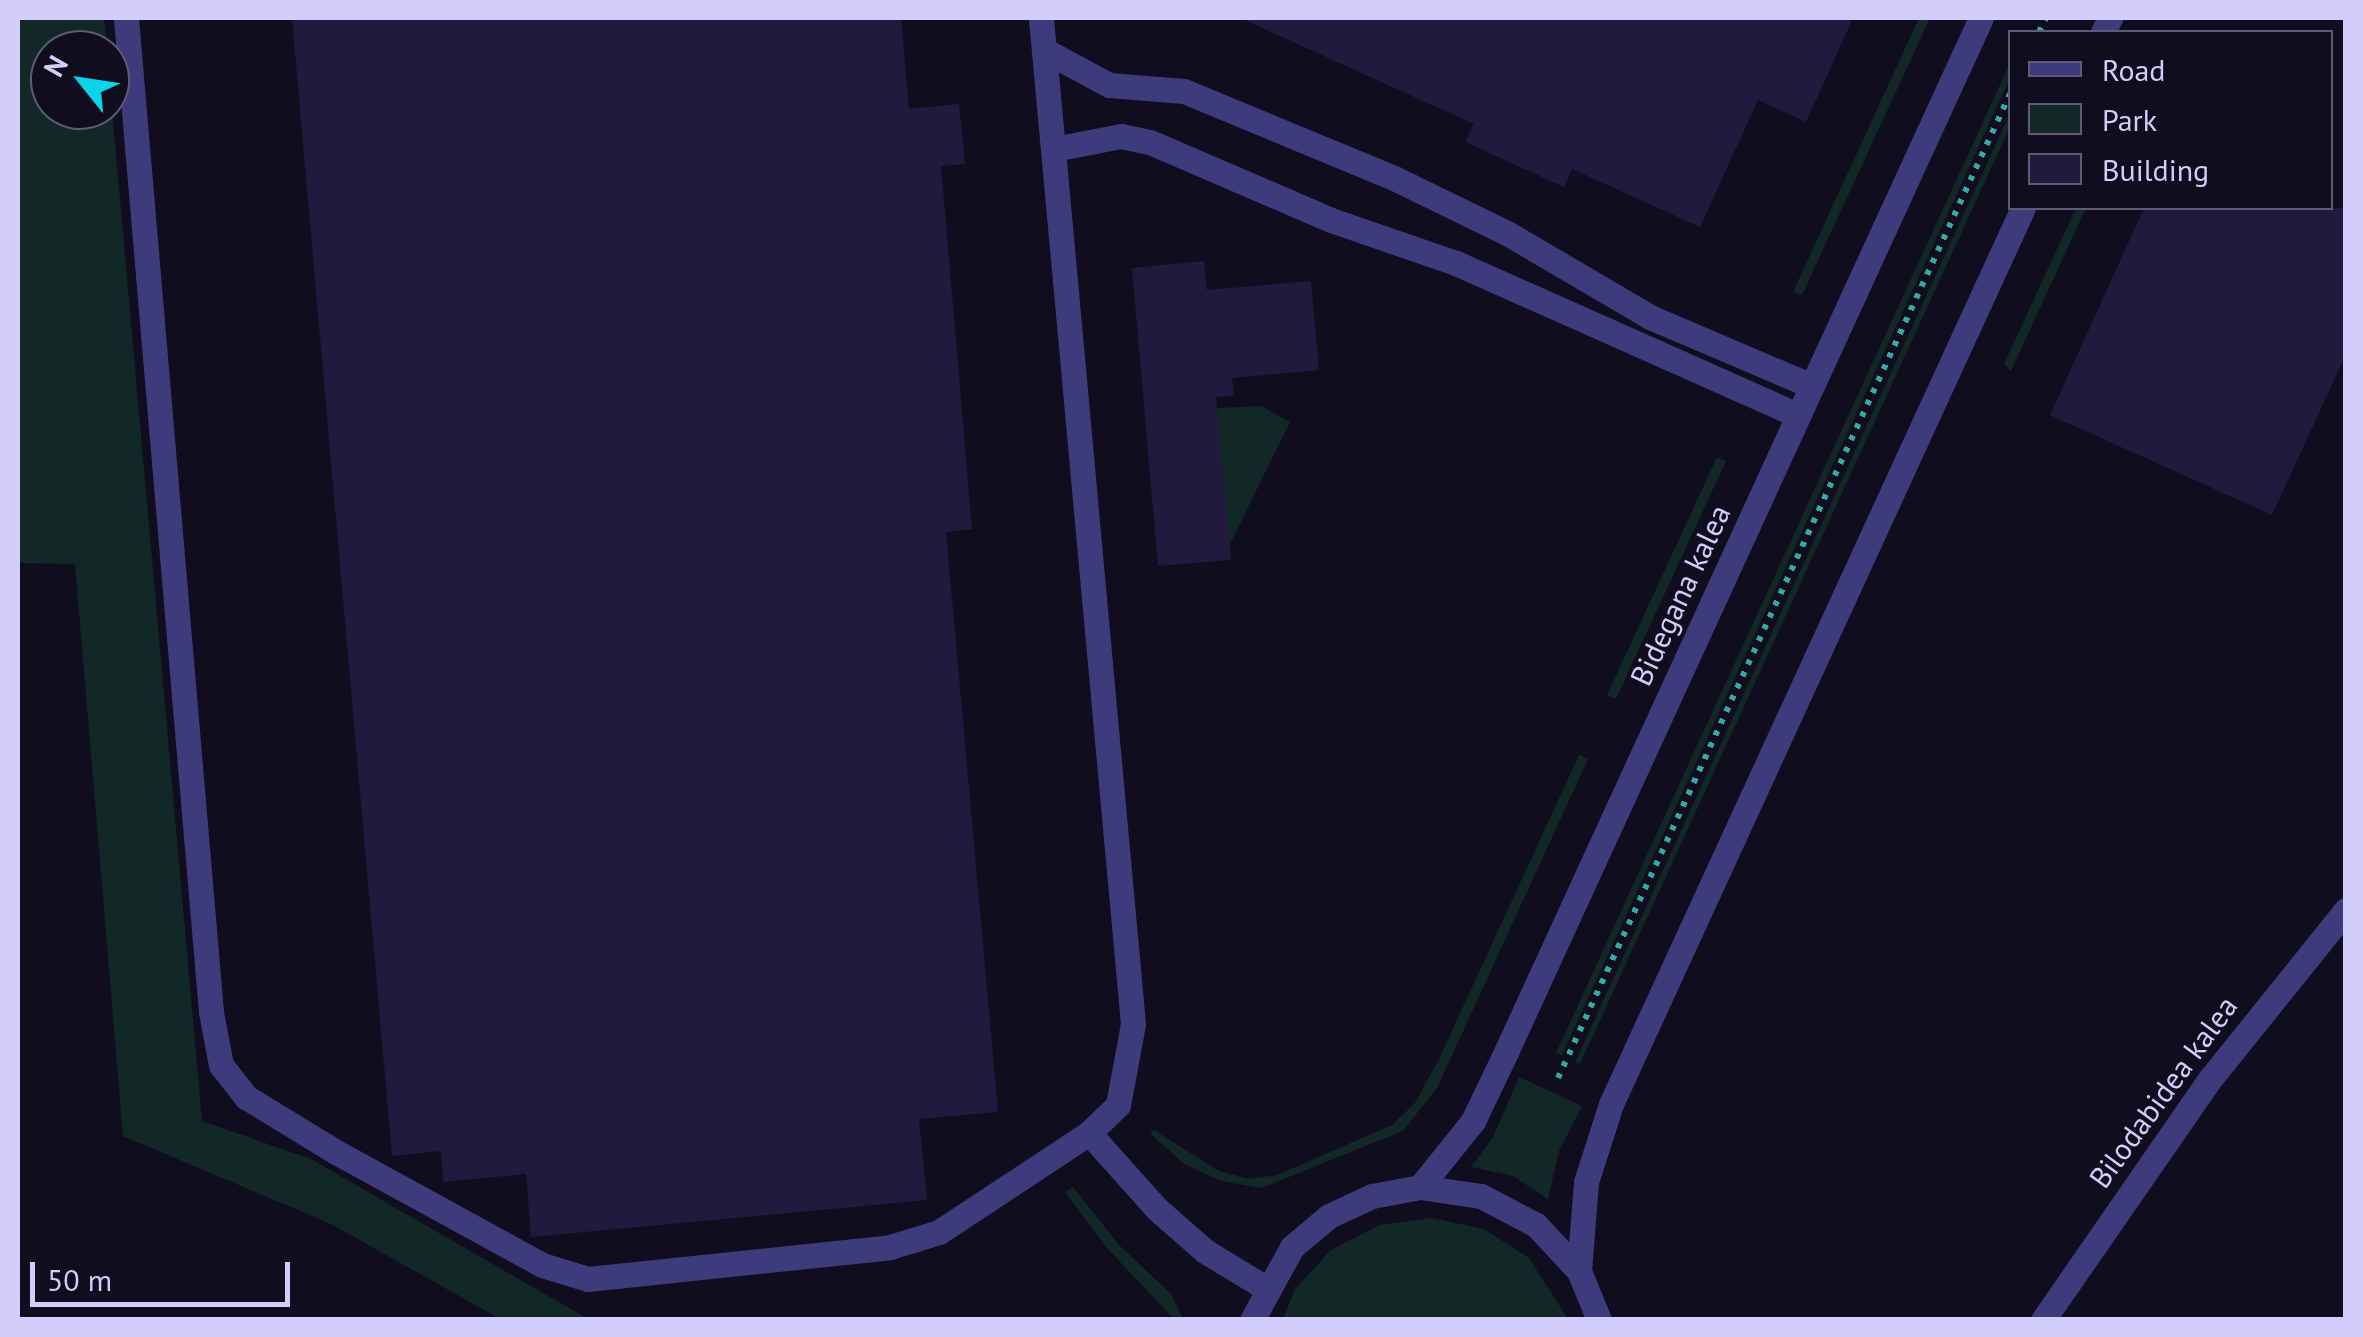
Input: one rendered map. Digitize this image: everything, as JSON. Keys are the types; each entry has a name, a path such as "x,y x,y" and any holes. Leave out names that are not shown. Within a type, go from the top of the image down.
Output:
{"street":[{"path":"126,18 211,1012 222,1065 246,1097 542,1265 588,1278 890,1247 940,1232 1089,1133 1118,1104 1133,1024 1042,18"},
{"name":"Bidegana kalea","path":"1420,1188 1482,1104 1981,18"},
{"path":"1044,50 1109,85 1184,90 1394,178 1507,233 1650,317 1812,386"},
{"path":"1054,149 1122,136 1197,159 1331,220 1456,263 1798,415"},
{"path":"1578,1272 1586,1182 1611,1104 2021,210"},
{"name":"Bilodabidea kalea","path":"2043,1320 2199,1094 2346,910"},
{"path":"1089,1133 1156,1209 1205,1252 1264,1287"},
{"path":"1252,1320 1264,1287 1292,1247 1328,1216 1372,1196 1420,1188 1495,1204 1536,1225 1578,1272 1599,1320"}],"path":[{"path":"1558,1078 2008,98"}],"green space":[{"path":"18,18 104,18 105,30 30,30 30,130 114,130 202,1121 311,1159 588,1319 500,1319 333,1225 123,1136 75,564 18,563"},
{"path":"1919,18 1930,18 1802,295 1793,292"},
{"path":"2008,67 2008,82 1562,1055 1556,1053"},
{"path":"2008,117 2008,131 1580,1064 1575,1062"},
{"path":"2075,210 2085,210 2011,371 2004,364"},
{"path":"1261,406 1290,422 1229,546 1217,408"},
{"path":"1717,457 1726,461 1616,699 1607,695"},
{"path":"1579,755 1588,759 1437,1088 1403,1131 1262,1188 1221,1181 1184,1164 1150,1133 1154,1130 1219,1171 1249,1179 1277,1175 1392,1125 1415,1103 1439,1059"},
{"path":"1519,1077 1582,1106 1559,1151 1548,1199 1513,1176 1471,1167 1493,1137"},
{"path":"1073,1187 1120,1246 1171,1294 1183,1319 1174,1319 1106,1247 1065,1192"},
{"path":"1432,1218 1484,1229 1529,1258 1568,1319 1283,1319 1295,1289 1331,1250 1379,1225"}],"building":[{"path":"292,18 901,18 909,109 959,104 965,164 941,166 972,529 946,532 998,1112 919,1119 927,1200 531,1237 526,1174 443,1182 441,1151 392,1156"},
{"path":"1240,18 1853,18 1806,122 1758,100 1700,227 1572,169 1564,187 1465,142 1474,124"},
{"path":"2346,208 2346,354 2272,515 2050,415 2143,210"},
{"path":"1204,261 1207,290 1311,281 1319,370 1232,378 1234,395 1216,397 1231,560 1158,566 1132,268"}]}
